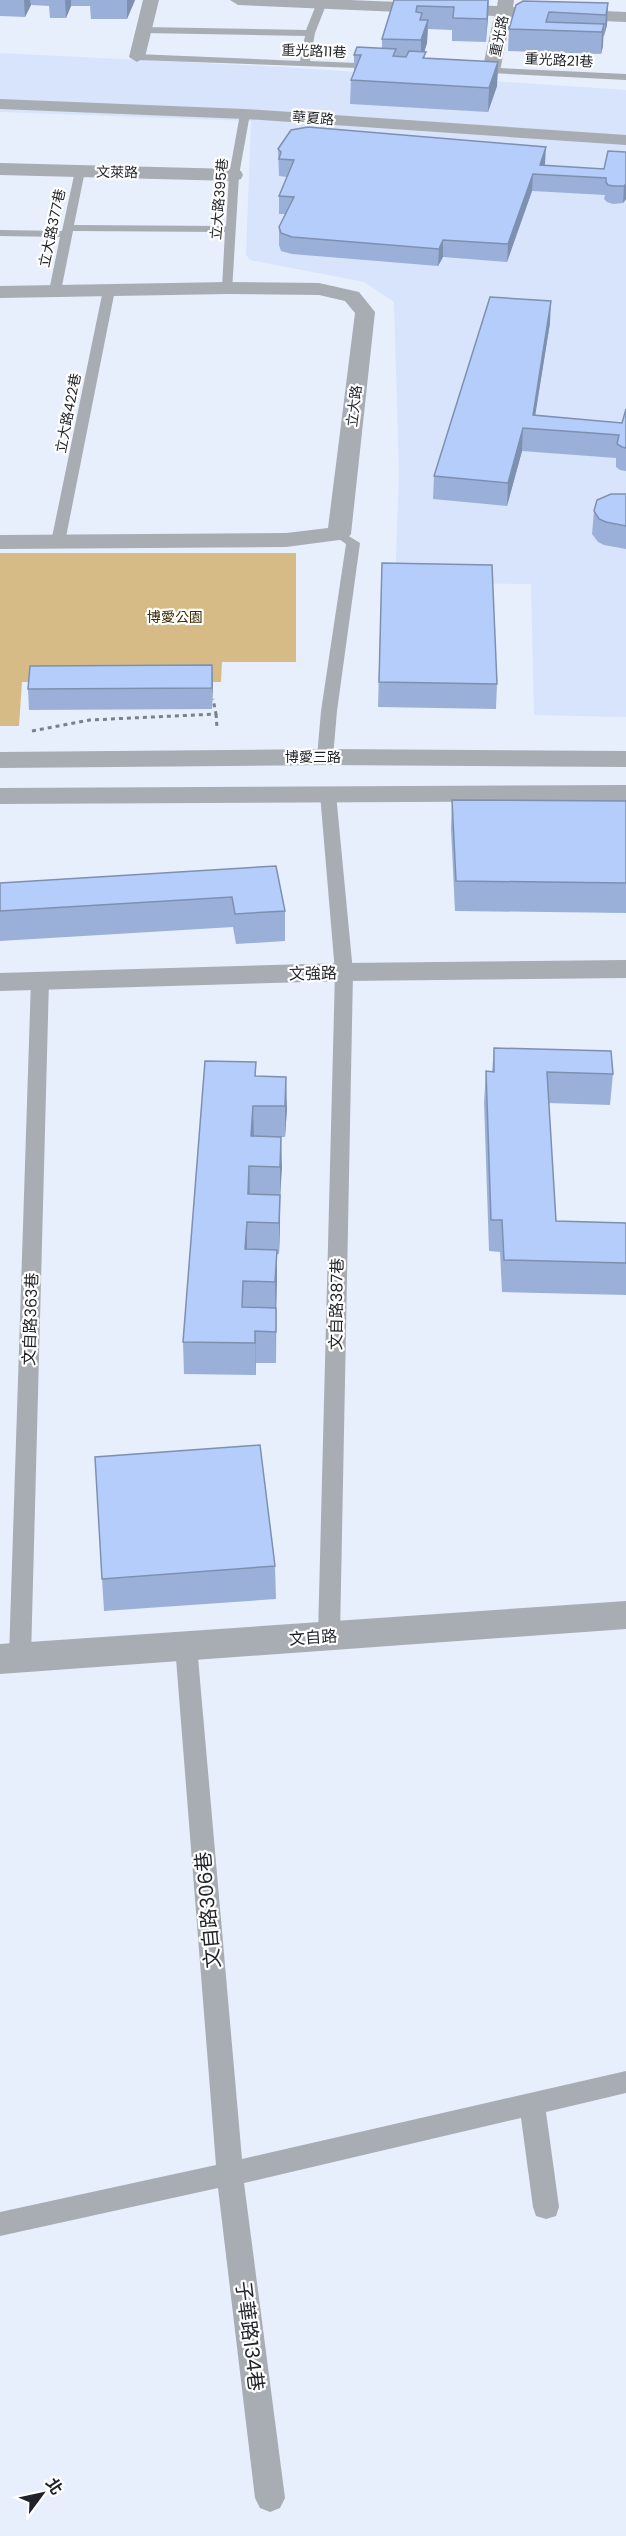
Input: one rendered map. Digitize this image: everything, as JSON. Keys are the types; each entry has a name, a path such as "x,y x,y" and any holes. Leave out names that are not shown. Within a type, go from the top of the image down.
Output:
{"street":[{"path":"137,57 151,0"},
{"path":"238,0 505,6 626,17"},
{"name":"重光路","path":"491,71 505,6"},
{"name":"華夏路","path":"0,95 234,103 581,131 626,140"},
{"name":"華夏路","path":"0,104 581,131 626,129"},
{"name":"文萊路","path":"0,169 234,175"},
{"name":"立大路","path":"0,292 228,288 319,289 352,296 365,312 339,534"},
{"path":"0,542 286,540 339,534"},
{"name":"博愛三路","path":"0,760 325,757 626,759"},
{"path":"0,796 626,793"},
{"name":"文強路","path":"0,982 344,972 626,969"},
{"name":"文自路","path":"10,1658 626,1615"}],"lane":[{"path":"304,64 310,33 323,2"},
{"path":"144,30 310,33"},
{"name":"重光路11巷","path":"137,57 386,67"},
{"path":"468,70 491,71"},
{"name":"重光路21巷","path":"491,71 626,77"},
{"name":"立大路395巷","path":"228,288 234,175 245,114"},
{"name":"立大路377巷","path":"55,291 80,171"},
{"path":"0,232 231,229"},
{"name":"立大路422巷","path":"58,542 109,290"},
{"path":"325,757 329,711 353,543 339,534"},
{"name":"文自路387巷","path":"328,794 344,972 329,1636"},
{"name":"文自路363巷","path":"10,1658 40,980"},
{"name":"文自路306巷","path":"186,1646 230,2174"},
{"path":"0,2224 230,2174 626,2082"},
{"path":"532,2103 546,2207"},
{"name":"子華路134巷","path":"230,2174 270,2498"}],"path":[{"path":"213,699 217,728"},
{"path":"23,732 90,720 216,714"}],"shaded area":[{"path":"0,53 283,67 626,90 626,717 534,715 531,584 395,582 399,473 394,302 364,282 250,260 246,255 251,121 0,112"}],"green space":[{"name":"博愛公園","path":"0,553 296,553 296,662 222,662 221,682 22,682 19,726 0,726"}],"building":[{"path":"394,0 488,0 487,19 453,18 454,7 417,6 416,12 422,13 420,20 428,20 421,40 382,39"},
{"path":"523,1 608,3 606,15 549,12 546,22 604,24 602,32 509,29 516,5"},
{"path":"357,47 396,49 393,56 406,57 409,51 426,52 423,58 498,62 489,88 351,80 361,55 354,55"},
{"path":"308,127 546,147 540,165 604,169 608,151 626,152 626,184 624,186 608,185 606,178 533,174 508,244 443,240 439,249 292,237 281,233 279,227 294,197 279,196 294,160 279,159 281,152 278,149 291,130"},
{"path":"490,297 551,301 533,415 622,423 626,409 626,448 617,444 619,435 523,428 508,483 434,476"},
{"path":"611,494 626,494 626,526 599,519 594,511 597,500"},
{"path":"382,563 492,565 497,684 379,682"},
{"path":"212,665 212,688 28,689 30,666"},
{"path":"452,800 626,801 626,883 456,881"},
{"path":"276,866 285,911 235,914 232,897 0,911 0,883"},
{"path":"494,1048 611,1051 613,1074 547,1072 556,1221 626,1223 626,1263 504,1260 502,1220 491,1220 486,1071 494,1072"},
{"path":"205,1061 256,1062 255,1076 286,1077 285,1106 253,1106 251,1136 281,1137 280,1167 249,1166 248,1194 280,1195 279,1223 247,1222 245,1249 277,1250 275,1282 243,1281 242,1307 276,1308 276,1332 255,1331 255,1343 183,1342"},
{"path":"260,1445 275,1566 102,1579 95,1457"}]}
